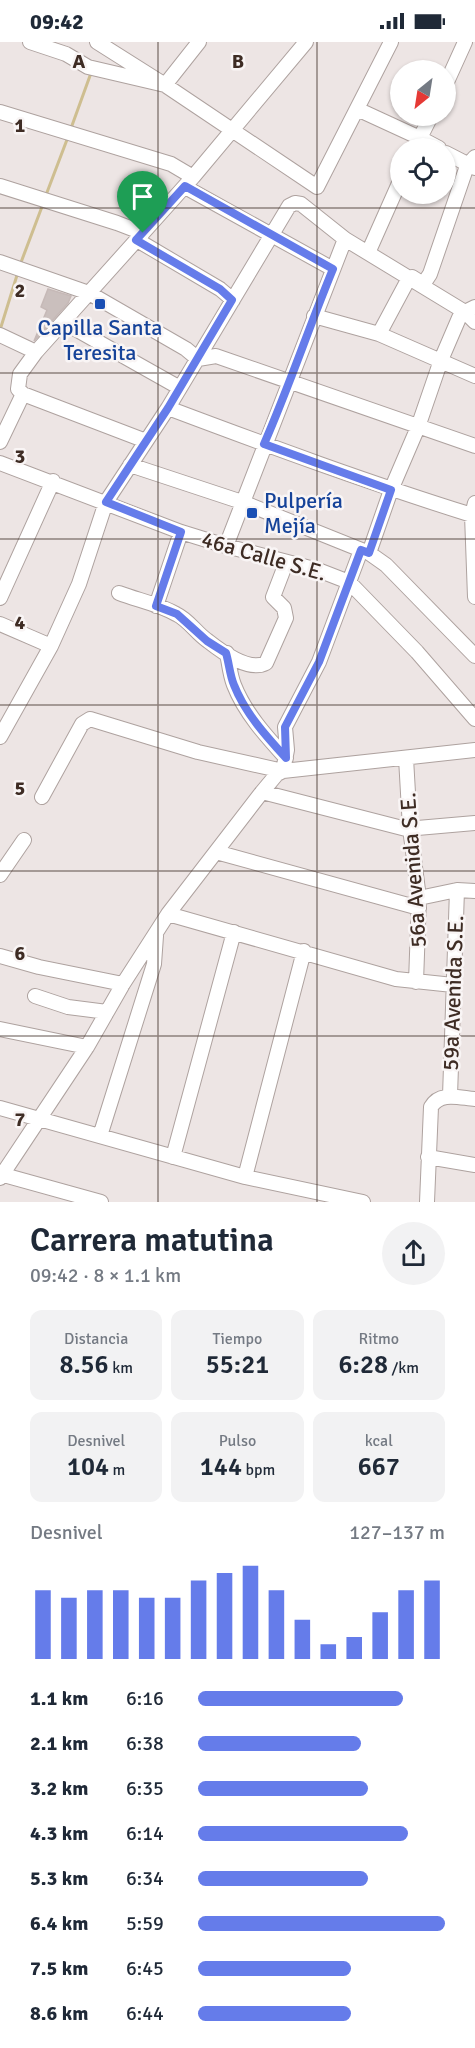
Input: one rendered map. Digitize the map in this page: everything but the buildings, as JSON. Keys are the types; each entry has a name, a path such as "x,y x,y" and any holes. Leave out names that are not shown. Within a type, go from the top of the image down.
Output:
{"street":[{"path":"30,42 66,54 88,66 165,85"},
{"path":"97,42 317,187 391,42"},
{"path":"165,85 198,42"},
{"path":"0,442 21,392 20,374 36,352 189,182 306,42"},
{"path":"456,62 465,42"},
{"path":"357,109 409,138"},
{"path":"0,112 183,169 189,182 333,269"},
{"path":"408,278 412,277 420,282 426,280 430,274 472,164 456,157"},
{"path":"0,186 117,223 220,289 232,300"},
{"path":"0,737 51,646 79,584 106,502 168,408 288,206 295,203 301,204 345,239 408,278 470,310 475,322"},
{"path":"368,253 390,204"},
{"path":"226,546 345,239"},
{"path":"0,262 89,294 186,349 198,359 216,356 475,446"},
{"path":"379,334 408,278"},
{"path":"100,1202 1,1176 87,1047 123,984 168,914 284,765 285,727 319,662 349,582 365,551 418,427 441,360 459,318 470,310"},
{"path":"314,316 379,334 475,376"},
{"path":"63,322 180,388"},
{"path":"0,335 36,352"},
{"path":"21,392 146,441"},
{"path":"168,408 391,490 474,509 475,597"},
{"name":"46a Calle S.E.","path":"0,462 181,532 286,563 318,570 349,582 417,652 475,718"},
{"path":"130,465 242,502 365,551 386,565 475,656"},
{"path":"0,598 53,481"},
{"path":"156,606 181,532"},
{"path":"119,593 177,614 207,641 240,661 255,666 266,663 286,618 284,608 273,597 286,563"},
{"path":"0,624 51,646"},
{"path":"226,653 233,684 242,702 284,765"},
{"path":"42,797 82,724 90,719 198,752 284,765 406,758 475,750"},
{"name":"56a Avenida S.E.","path":"406,758 410,828 419,903 416,982"},
{"path":"262,792 410,828 475,823"},
{"path":"0,875 24,840"},
{"path":"216,852 419,903 457,890 475,891"},
{"name":"59a Avenida S.E.","path":"450,1096 457,890"},
{"path":"168,914 396,979 453,985"},
{"path":"173,1157 234,932"},
{"path":"100,1136 154,964 156,933"},
{"path":"245,1177 304,951"},
{"path":"0,956 39,967 123,984"},
{"path":"35,996 68,1007 107,1012"},
{"path":"0,1029 87,1047"},
{"path":"427,1202 429,1119 434,1101 450,1096 475,1099"},
{"path":"0,1108 245,1177 363,1202"},
{"path":"428,1157 475,1165"}],"waterway":[{"path":"70,131 91,73"},
{"path":"46,195 68,137"},
{"path":"20,265 43,204"},
{"path":"0,330 18,272"}],"place":[{"name":"Capilla Santa Teresita","path":"100,304"},
{"name":"Pulpería Mejía","path":"252,513"}],"route":[{"path":"185,186 333,269 290,383 264,444 391,490 369,553 361,550 319,662 285,727 286,758 258,727 242,702 233,684 226,653 207,641 177,614 156,606 181,532 106,502 168,408 232,300 220,289 136,240 143,233 185,186"}]}
